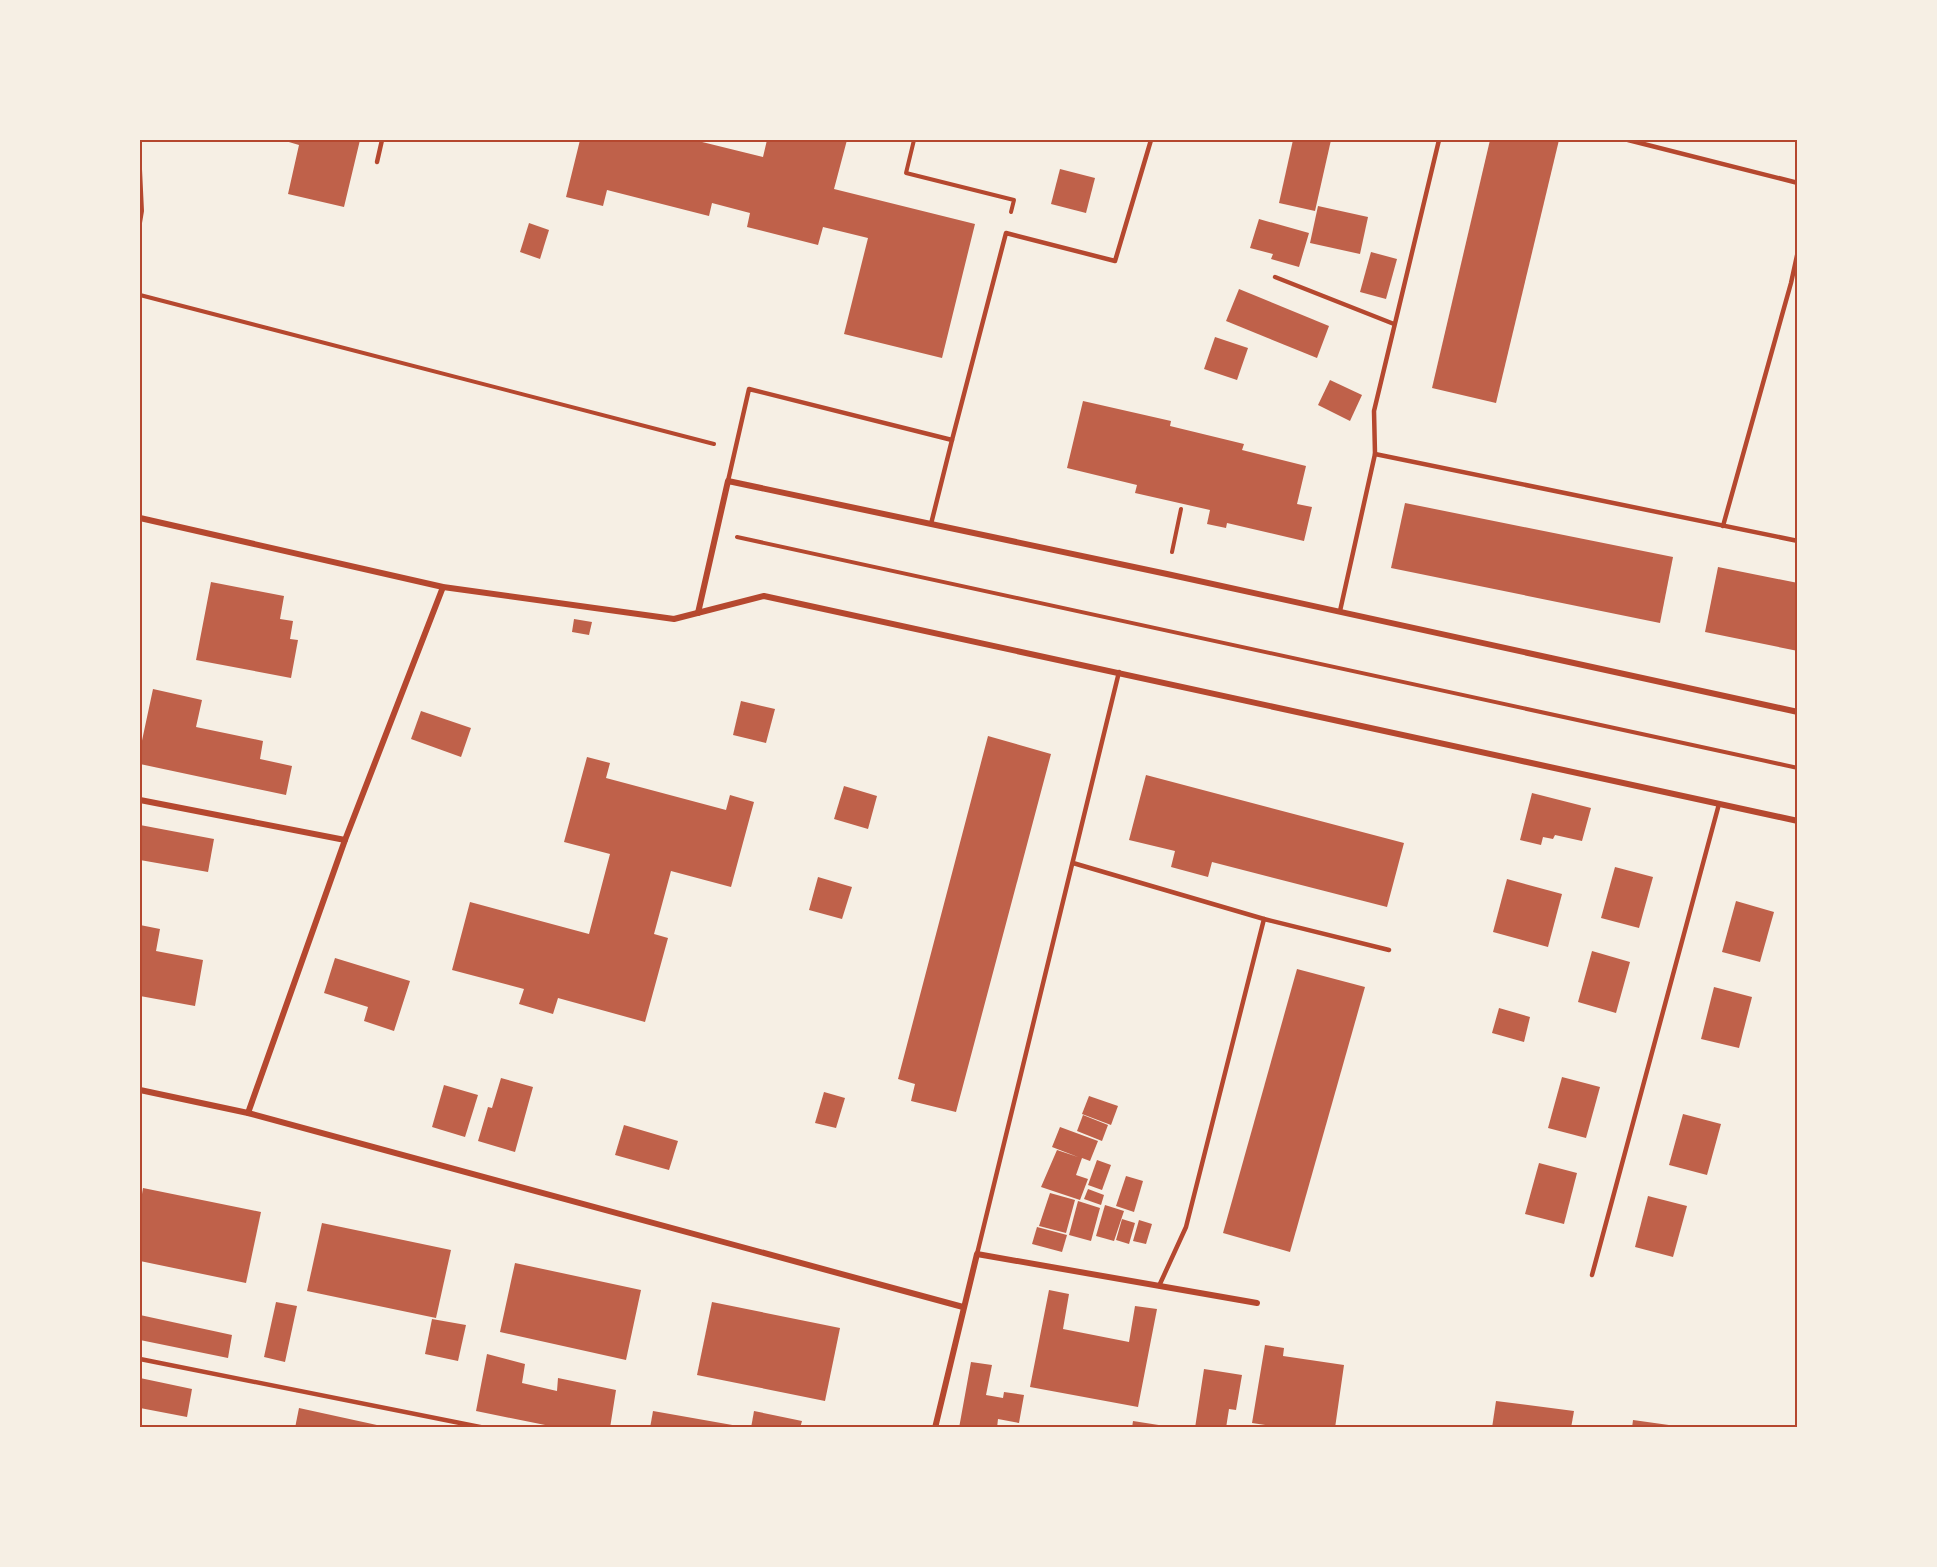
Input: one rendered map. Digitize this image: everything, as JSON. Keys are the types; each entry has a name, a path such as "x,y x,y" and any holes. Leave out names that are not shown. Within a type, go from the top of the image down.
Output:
{"street":[{"path":"698,613 728,481 1340,611 1797,712"},
{"path":"140,518 443,587 674,619 764,596 1797,821"},
{"path":"248,1113 345,840 443,587"},
{"path":"140,800 345,840"},
{"path":"140,1090 248,1113 963,1307"},
{"path":"934,1428 977,1254 1257,1303"}],"lane":[{"path":"377,162 382,140"},
{"path":"931,524 1006,233 1115,261 1151,140"},
{"path":"1340,611 1375,454 1374,411 1439,140"},
{"path":"1628,140 1797,183"},
{"path":"1723,526 1791,283 1797,250"},
{"path":"1275,277 1394,324"},
{"path":"728,481 749,389 952,440"},
{"path":"1375,454 1797,541"},
{"path":"977,1254 1119,672"},
{"path":"1592,1275 1719,804"},
{"path":"1072,863 1264,920 1389,950"},
{"path":"1159,1286 1186,1227 1264,920"},
{"path":"140,1359 485,1428"}],"path":[{"path":"914,140 906,173 1014,200 1006,233"},
{"path":"140,169 142,211 140,223"},
{"path":"140,295 735,450"},
{"path":"1167,574 1181,509"},
{"path":"716,532 1797,768"}],"building":[{"path":"282,140 360,140 344,207 288,194 299,145"},
{"path":"580,140 694,140 763,157 767,140 847,140 834,189 975,224 942,358 844,334 868,238 823,227 818,245 747,227 750,213 712,203 709,216 607,190 603,206 566,197"},
{"path":"1293,140 1331,140 1315,211 1279,203"},
{"path":"1490,140 1559,140 1496,403 1432,388"},
{"path":"1060,169 1095,178 1086,213 1051,204"},
{"path":"1318,206 1368,217 1360,254 1310,243"},
{"path":"1259,219 1309,233 1299,267 1271,259 1273,254 1250,248"},
{"path":"529,223 549,230 540,259 520,252"},
{"path":"1371,252 1397,259 1386,299 1360,292"},
{"path":"1239,289 1329,326 1317,358 1226,321"},
{"path":"1215,337 1248,348 1237,380 1204,369"},
{"path":"1330,380 1362,395 1350,421 1318,405"},
{"path":"1083,401 1171,421 1170,426 1244,444 1242,450 1306,466 1297,504 1312,507 1304,541 1227,523 1226,528 1207,524 1210,510 1135,493 1137,485 1067,468"},
{"path":"1405,503 1673,557 1660,623 1391,568"},
{"path":"1718,567 1798,583 1798,651 1705,632"},
{"path":"211,582 284,596 280,619 293,621 290,639 298,640 291,678 196,660"},
{"path":"574,619 592,622 589,635 572,632"},
{"path":"153,689 202,700 196,727 263,741 260,759 292,766 286,795 140,764 140,750"},
{"path":"741,701 775,709 766,743 733,735"},
{"path":"421,711 471,728 461,757 411,739"},
{"path":"988,736 1051,754 956,1112 911,1101 915,1084 898,1079"},
{"path":"587,757 610,763 606,778 726,810 730,795 754,802 731,887 671,871 654,934 668,938 645,1022 558,998 553,1014 519,1004 524,989 452,970 470,902 589,934 610,854 564,842"},
{"path":"1146,775 1404,843 1387,907 1212,862 1208,877 1171,867 1175,851 1129,840"},
{"path":"844,786 877,796 868,829 834,819"},
{"path":"1532,793 1591,808 1582,841 1555,835 1553,839 1543,837 1541,845 1520,840"},
{"path":"140,825 214,839 208,872 140,860"},
{"path":"1615,867 1653,877 1639,928 1601,918"},
{"path":"818,877 852,887 842,919 809,910"},
{"path":"1507,879 1562,894 1548,947 1493,932"},
{"path":"1736,901 1774,912 1760,962 1722,952"},
{"path":"140,925 160,929 156,951 203,960 195,1006 140,996"},
{"path":"1592,951 1630,962 1616,1013 1578,1002"},
{"path":"335,958 410,981 394,1031 364,1021 368,1007 324,993"},
{"path":"1297,969 1365,987 1290,1252 1223,1233"},
{"path":"1714,987 1752,997 1739,1048 1701,1039"},
{"path":"1499,1008 1530,1017 1524,1042 1492,1033"},
{"path":"1562,1077 1600,1087 1586,1138 1548,1128"},
{"path":"501,1078 533,1087 515,1152 478,1141 488,1107 492,1108"},
{"path":"444,1085 478,1095 465,1137 432,1127"},
{"path":"824,1092 845,1098 836,1128 815,1123"},
{"path":"1089,1096 1118,1106 1111,1125 1082,1114"},
{"path":"1683,1114 1721,1124 1707,1175 1669,1165"},
{"path":"1083,1115 1108,1125 1102,1141 1077,1131"},
{"path":"624,1125 678,1141 669,1170 615,1155"},
{"path":"1060,1127 1098,1141 1090,1161 1082,1158 1076,1175 1088,1179 1080,1200 1041,1187 1057,1150 1078,1157 1052,1147"},
{"path":"1097,1160 1111,1165 1102,1190 1088,1185"},
{"path":"1539,1163 1577,1173 1564,1224 1525,1214"},
{"path":"1126,1176 1143,1181 1134,1212 1116,1206"},
{"path":"143,1188 261,1212 246,1283 140,1261 140,1206"},
{"path":"1088,1189 1104,1195 1101,1205 1084,1199"},
{"path":"1050,1193 1075,1200 1066,1233 1039,1226"},
{"path":"1648,1196 1687,1206 1673,1257 1635,1247"},
{"path":"1078,1201 1100,1208 1091,1241 1069,1235"},
{"path":"1105,1205 1124,1211 1114,1241 1096,1236"},
{"path":"1122,1219 1135,1223 1129,1244 1116,1240"},
{"path":"1139,1220 1152,1224 1146,1244 1133,1241"},
{"path":"322,1223 451,1250 436,1318 307,1291"},
{"path":"1037,1227 1067,1235 1062,1252 1032,1244"},
{"path":"515,1263 641,1290 626,1360 500,1332"},
{"path":"1049,1290 1069,1294 1063,1329 1129,1342 1135,1306 1157,1309 1138,1407 1030,1387"},
{"path":"276,1302 297,1306 285,1362 264,1357"},
{"path":"712,1302 840,1328 825,1401 697,1375"},
{"path":"140,1315 232,1335 228,1358 140,1340"},
{"path":"432,1319 466,1325 458,1361 425,1354"},
{"path":"1265,1345 1284,1348 1283,1356 1344,1365 1335,1428 1285,1428 1252,1423"},
{"path":"487,1354 525,1364 522,1383 557,1391 558,1378 616,1390 610,1428 560,1428 476,1411"},
{"path":"971,1362 992,1365 986,1395 1003,1398 1004,1392 1024,1395 1019,1423 998,1419 997,1428 959,1428"},
{"path":"1204,1369 1242,1375 1236,1410 1229,1409 1226,1428 1195,1428"},
{"path":"140,1378 192,1389 187,1417 140,1408"},
{"path":"1496,1401 1574,1411 1571,1428 1492,1428"},
{"path":"299,1408 386,1427 386,1428 295,1428"},
{"path":"653,1411 738,1426 738,1428 650,1428"},
{"path":"754,1411 802,1421 800,1428 751,1428"},
{"path":"1633,1420 1676,1426 1676,1428 1632,1428"},
{"path":"1133,1421 1165,1426 1165,1428 1132,1428"}]}
